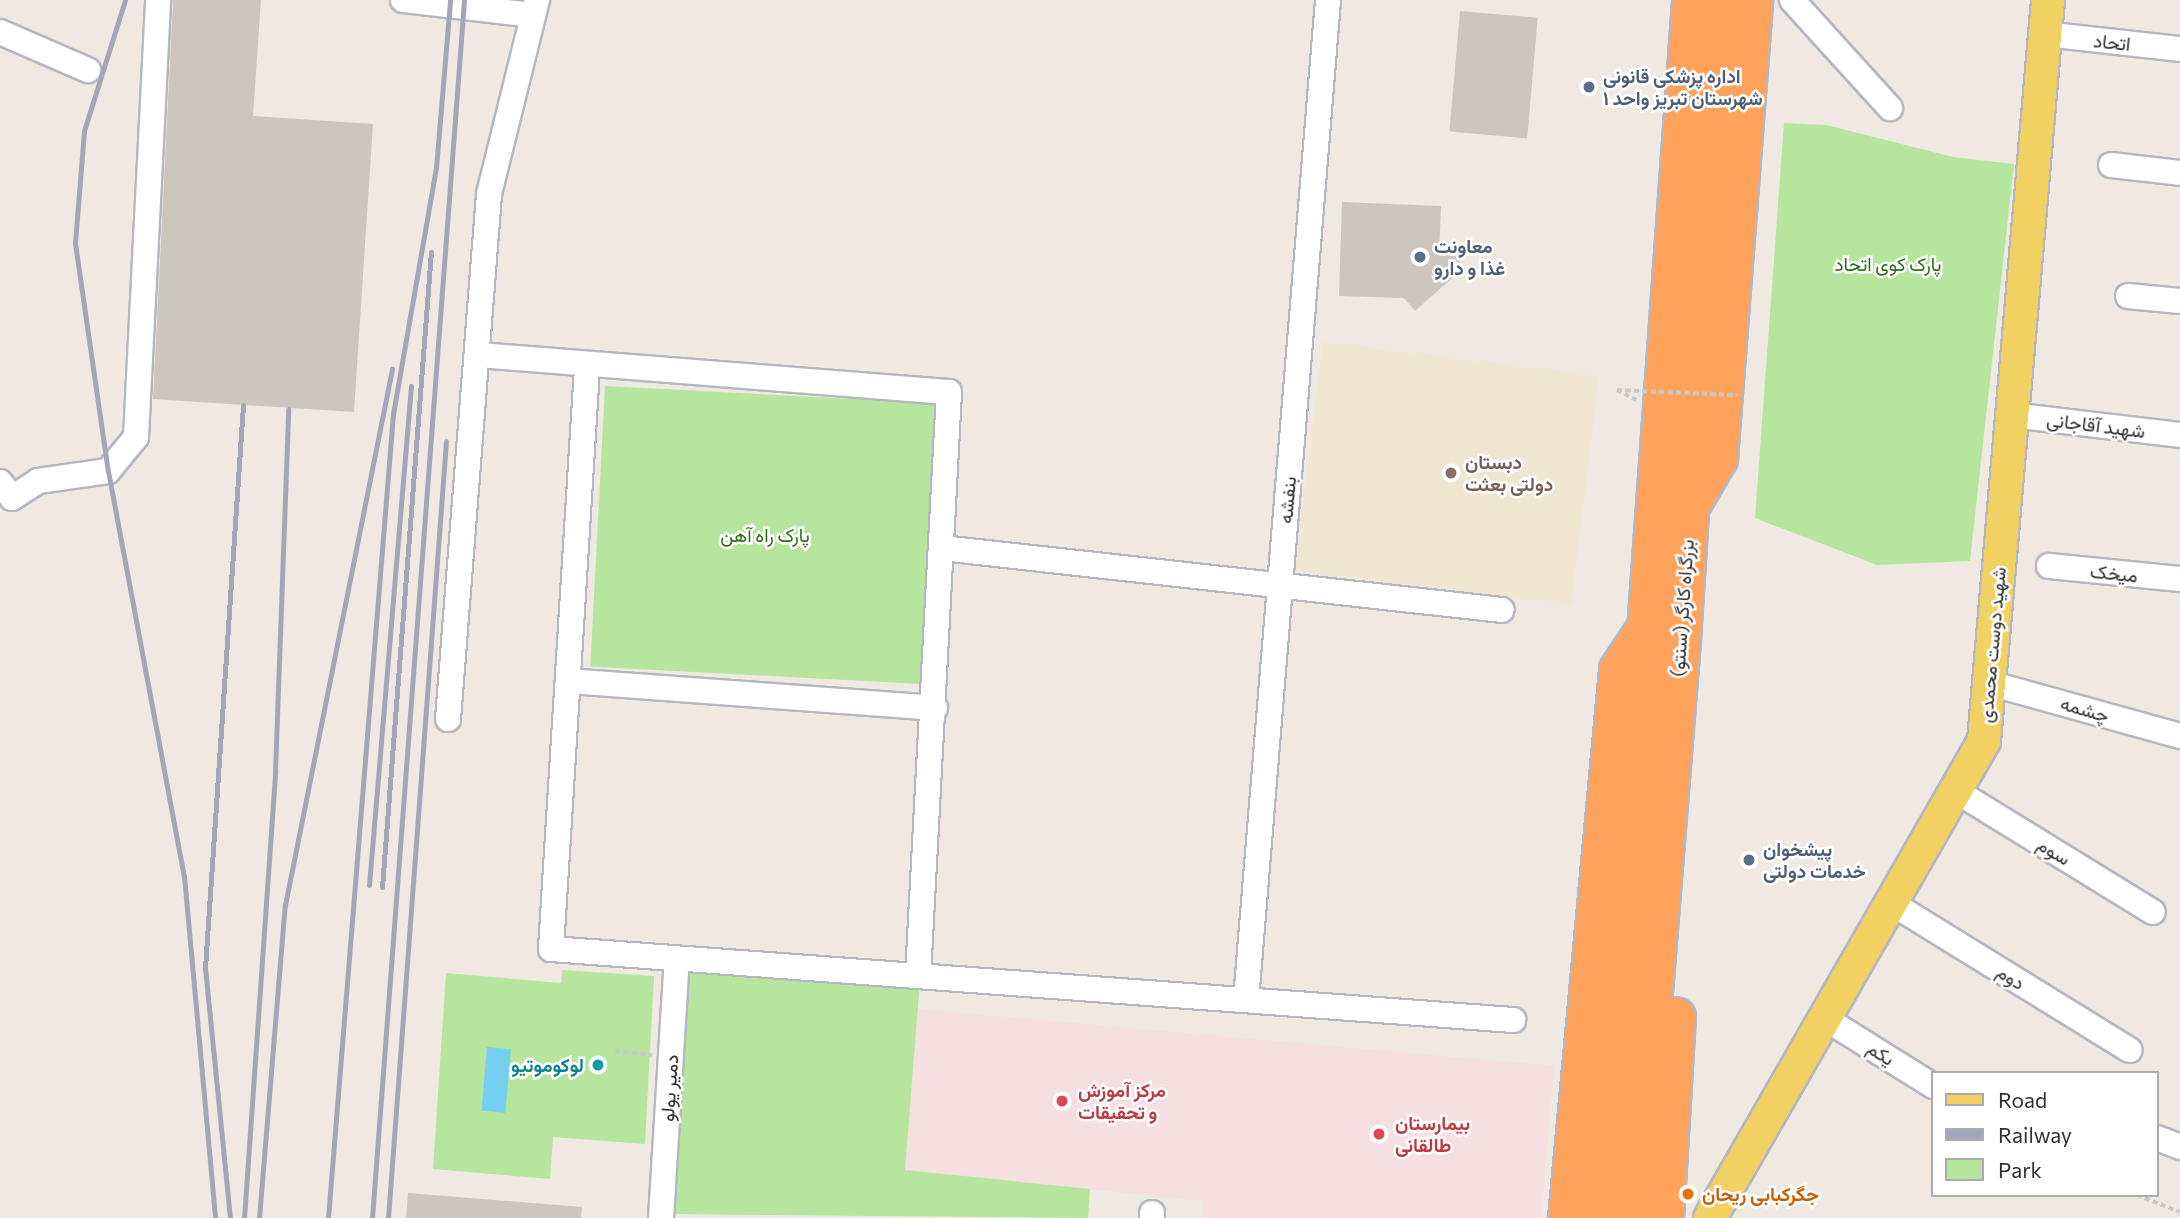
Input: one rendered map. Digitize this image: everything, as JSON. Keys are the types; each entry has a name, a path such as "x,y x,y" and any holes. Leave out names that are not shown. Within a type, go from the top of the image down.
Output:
{"highway":[{"name":"بزرگراه کارگر (سنتو)","path":"1628,1217 1648,623 1690,0"},
{"name":"بزرگراه کارگر (سنتو)","path":"1628,1217 1694,782 1681,640 1721,0"},
{"path":"1689,508 1718,458 1753,0"},
{"path":"1567,1218 1618,669 1648,623"}],"main road":[{"name":"شهید دوست محمدی","path":"1710,1218 1829,1021 1984,741 2048,0"}],"street":[{"path":"0,481 12,498 38,481 108,471 136,437 158,0"},
{"path":"403,0 535,7 489,194 447,719"},
{"name":"بنفشه","path":"1246,1000 1328,0"},
{"path":"1792,0 1890,108"},
{"path":"0,32 88,70"},
{"name":"اتحاد","path":"2044,34 2180,49"},
{"path":"2111,165 2180,173"},
{"path":"2128,296 2180,302"},
{"path":"478,355 587,368 948,392 935,708 918,976"},
{"path":"587,368 551,949 1513,1020"},
{"name":"شهید آقاجانی","path":"2012,415 2180,435"},
{"path":"942,548 1503,610"},
{"name":"میخک","path":"2049,566 2180,579"},
{"path":"568,681 935,708"},
{"name":"چشمه","path":"1989,683 2180,736"},
{"name":"سوم","path":"1956,791 2153,912"},
{"name":"دوم","path":"1893,904 2129,1050"},
{"name":"دمیر یولو","path":"661,1218 677,958"},
{"name":"یکم","path":"1829,1021 1932,1085"},
{"path":"2159,1139 2180,1147"}],"path":[{"path":"1617,390 1737,395"},
{"path":"615,1051 671,1057"},
{"path":"2142,1197 2180,1212"}],"shaded area":[{"name":"دبستان دولتی بعثت","path":"1323,342 1599,376 1571,604 1295,570"},
{"path":"918,1009 1554,1066 1541,1218 1202,1218 1203,1201 905,1170"}],"green space":[{"name":"پارک کوی اتحاد","path":"1784,123 1826,125 1953,157 2014,164 1970,561 1877,565 1755,518"},
{"name":"پارک راه آهن","path":"605,386 940,404 925,684 590,667"},
{"path":"683,965 920,981 905,1170 1090,1189 1088,1218 670,1214"},
{"path":"562,970 654,976 645,1144 553,1137 550,1179 433,1169 446,973 561,983"}],"water":[{"path":"487,1047 511,1049 505,1113 481,1111"}],"building":[{"path":"173,0 261,0 253,116 373,124 354,412 153,399"},
{"path":"1460,11 1538,18 1527,138 1449,132"},
{"path":"1342,202 1441,206 1439,255 1460,256 1460,271 1415,311 1404,298 1339,296"},
{"path":"408,1193 582,1207 581,1218 406,1218"}],"railway":[{"path":"125,0 84,131 75,243 108,471 184,876 215,1218"},
{"path":"328,1218 393,414 436,168 450,0"},
{"path":"372,1218 464,0"},
{"path":"382,887 431,252"},
{"path":"259,1218 285,905 392,369"},
{"path":"369,885 411,386"},
{"path":"230,1218 205,968 243,405"},
{"path":"244,1218 275,771 288,409"},
{"path":"388,1218 446,441"}],"place":[{"name":"اداره پزشکی قانونی شهرستان تبریز واحد ۱","path":"1589,87"},
{"name":"معاونت غذا و دارو","path":"1420,257"},
{"name":"دبستان دولتی بعثت","path":"1451,473"},
{"name":"پیشخوان خدمات دولتی","path":"1749,860"},
{"name":"لوکوموتیو","path":"598,1065"},
{"name":"مرکز آموزش و تحقیقات","path":"1062,1101"},
{"name":"بیمارستان طالقانی","path":"1379,1134"},
{"name":"جگرکبابی ریحان","path":"1688,1194"}]}
